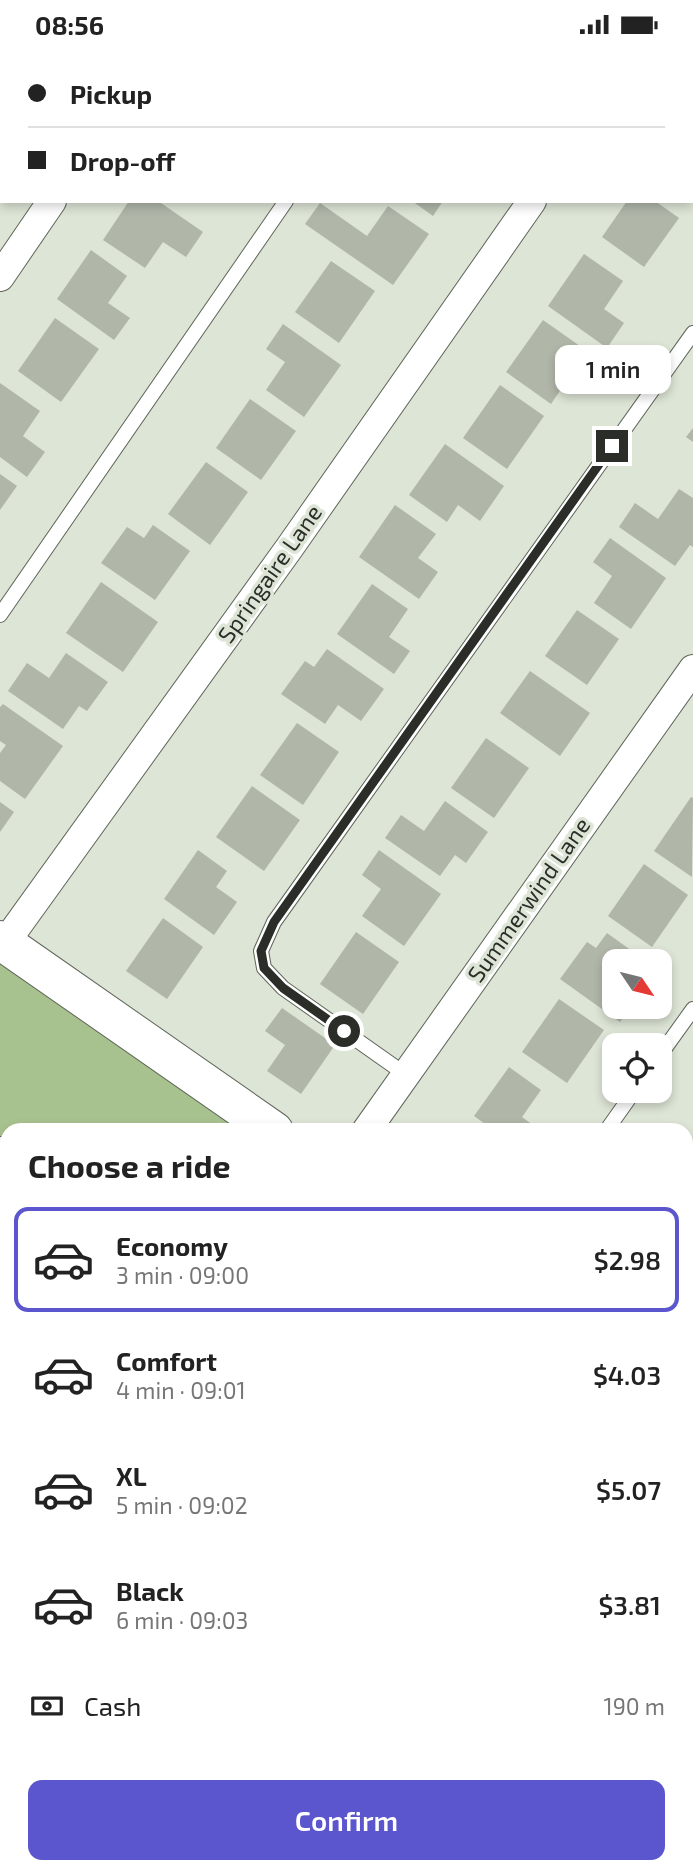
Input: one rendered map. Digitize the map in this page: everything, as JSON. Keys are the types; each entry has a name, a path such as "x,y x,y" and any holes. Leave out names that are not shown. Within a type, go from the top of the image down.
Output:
{"main road":[{"path":"2,942 262,1123"}],"street":[{"path":"0,277 51,203"},
{"name":"Springaire Lane","path":"2,942 290,547 531,203"},
{"name":"Summerwind Lane","path":"371,1123 693,669"}],"lane":[{"path":"0,615 285,203"},
{"path":"405,1074 283,988 264,968 261,951 274,922 693,333"},
{"path":"672,1038 693,1009"},
{"path":"612,1123 626,1103"}],"green space":[{"path":"0,958 238,1123 0,1123"}],"building":[{"path":"128,203 161,203 203,232 186,257 163,242 145,268 103,240"},
{"path":"320,203 367,236 388,206 429,234 393,285 305,224"},
{"path":"415,203 442,203 433,216"},
{"path":"626,203 658,203 679,218 644,267 602,237"},
{"path":"91,250 127,276 108,303 130,318 114,340 57,299"},
{"path":"584,254 623,281 604,309 624,323 607,348 548,306"},
{"path":"331,261 375,291 339,343 295,312"},
{"path":"55,318 99,349 61,402 18,371"},
{"path":"543,320 587,351 551,404 506,372"},
{"path":"283,324 341,365 304,417 266,390 285,362 266,349"},
{"path":"0,383 40,411 23,436 45,452 27,477 0,457"},
{"path":"500,385 544,416 507,469 463,438"},
{"path":"250,399 296,431 261,480 216,448"},
{"path":"693,428 693,442 686,437"},
{"path":"445,444 504,486 480,521 458,505 447,522 409,495"},
{"path":"206,462 248,492 210,545 168,514"},
{"path":"0,474 17,486 0,510"},
{"path":"679,489 693,498 693,547 690,545 675,566 619,527 635,503 658,519"},
{"path":"395,505 436,534 418,558 438,572 419,599 359,557"},
{"path":"153,525 190,551 155,600 101,563 127,527 144,538"},
{"path":"610,538 666,578 631,629 594,603 612,576 593,562"},
{"path":"101,582 158,622 123,672 66,633"},
{"path":"372,584 408,609 389,637 410,651 394,674 337,634"},
{"path":"577,610 619,639 587,685 545,656"},
{"path":"327,649 384,689 361,721 338,705 325,724 281,694 305,661 314,667"},
{"path":"66,653 108,682 87,711 79,706 63,729 8,691 27,663 49,678"},
{"path":"530,671 590,713 560,756 500,713"},
{"path":"3,704 63,746 25,799 0,781 0,753 6,745 0,741 0,707"},
{"path":"297,723 339,752 303,805 260,775"},
{"path":"486,738 529,768 494,818 451,788"},
{"path":"252,786 300,820 264,871 216,837"},
{"path":"691,797 693,798 692,877 654,851"},
{"path":"445,801 488,832 466,863 455,855 440,876 385,838 401,815 424,831"},
{"path":"0,802 14,812 0,832"},
{"path":"198,850 227,871 216,887 237,902 214,935 164,899"},
{"path":"379,850 441,894 404,946 362,916 381,889 362,875"},
{"path":"644,864 688,895 652,947 608,916"},
{"path":"163,918 203,947 167,999 126,971"},
{"path":"356,932 399,962 363,1014 320,984"},
{"path":"607,933 629,949 602,949 602,1009 560,979 587,942 596,948"},
{"path":"559,999 604,1030 567,1083 522,1052"},
{"path":"282,1008 335,1045 301,1094 267,1071 285,1045 265,1031"},
{"path":"509,1067 541,1090 522,1117 530,1123 484,1123 474,1116"}],"route":[{"path":"344,1031 283,988 264,968 261,951 274,922 612,446"}]}
